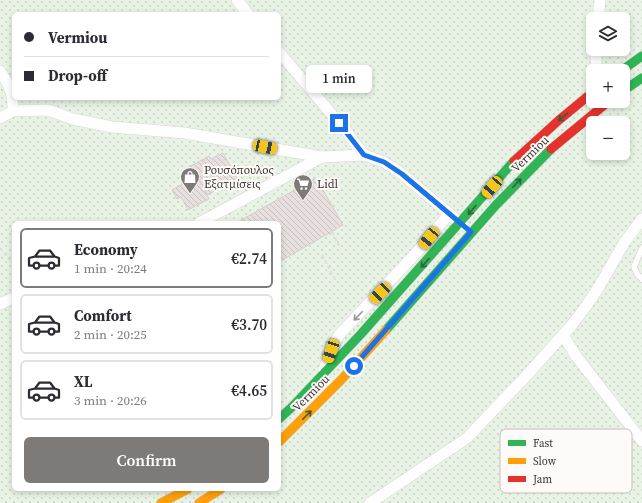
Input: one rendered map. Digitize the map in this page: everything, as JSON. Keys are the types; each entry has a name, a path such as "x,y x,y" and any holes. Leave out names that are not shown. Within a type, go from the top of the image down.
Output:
{"main road":[{"path":"630,65 642,56"},
{"path":"630,86 642,78"},
{"name":"Vermiou","path":"281,417 322,375 461,223 518,157 586,98"},
{"name":"Vermiou","path":"281,440 334,387 440,269 471,232 532,167 600,108"},
{"path":"161,503 184,491"},
{"path":"199,503 218,491"}],"street":[{"path":"237,0 246,12"},
{"path":"599,12 600,0"},
{"path":"281,54 346,131 364,155"},
{"path":"0,71 8,83 12,93"},
{"path":"12,100 13,111"},
{"path":"0,118 13,111 48,110 73,119 112,127 185,133 322,156 364,155 384,162 402,174 471,232"},
{"path":"203,221 322,156"},
{"path":"322,375 339,335 386,287 449,214"},
{"path":"370,503 467,438 479,426 563,335 587,305 624,243 642,221"},
{"path":"0,304 12,299"},
{"path":"563,335 576,356 642,441"}],"lane":[{"path":"642,248 634,267 637,274 642,279"}],"path":[{"path":"332,232 339,246"},
{"path":"0,248 12,263"},
{"path":"322,255 336,282"}],"green space":[{"path":"0,0 642,0 642,503 0,503"}],"building":[{"path":"223,153 237,179 207,195 191,166 209,156 211,159"},
{"name":"Lidl","path":"316,178 343,225 281,261 281,221 240,221"},
{"name":"Ρουσόπουλος Εξατμίσεις","path":"188,181 190,186 200,181 209,199 188,210 181,197 177,199 172,190"}],"traffic: fast":[{"path":"630,65 642,56"},
{"path":"630,86 642,78"},
{"path":"386,330 496,205 551,149"},
{"path":"281,417 361,334 514,161"}],"traffic: slow":[{"path":"281,440 342,379 386,330"},
{"path":"161,503 184,491"},
{"path":"199,503 218,491"}],"traffic: jam":[{"path":"514,161 586,98"},
{"path":"551,149 601,108"}],"place":[{"name":"Ρουσόπουλος Εξατμίσεις","path":"190,194"},
{"name":"Lidl","path":"303,201"}],"route":[{"path":"339,123 364,155 384,162 402,174 471,232 354,366"}]}
